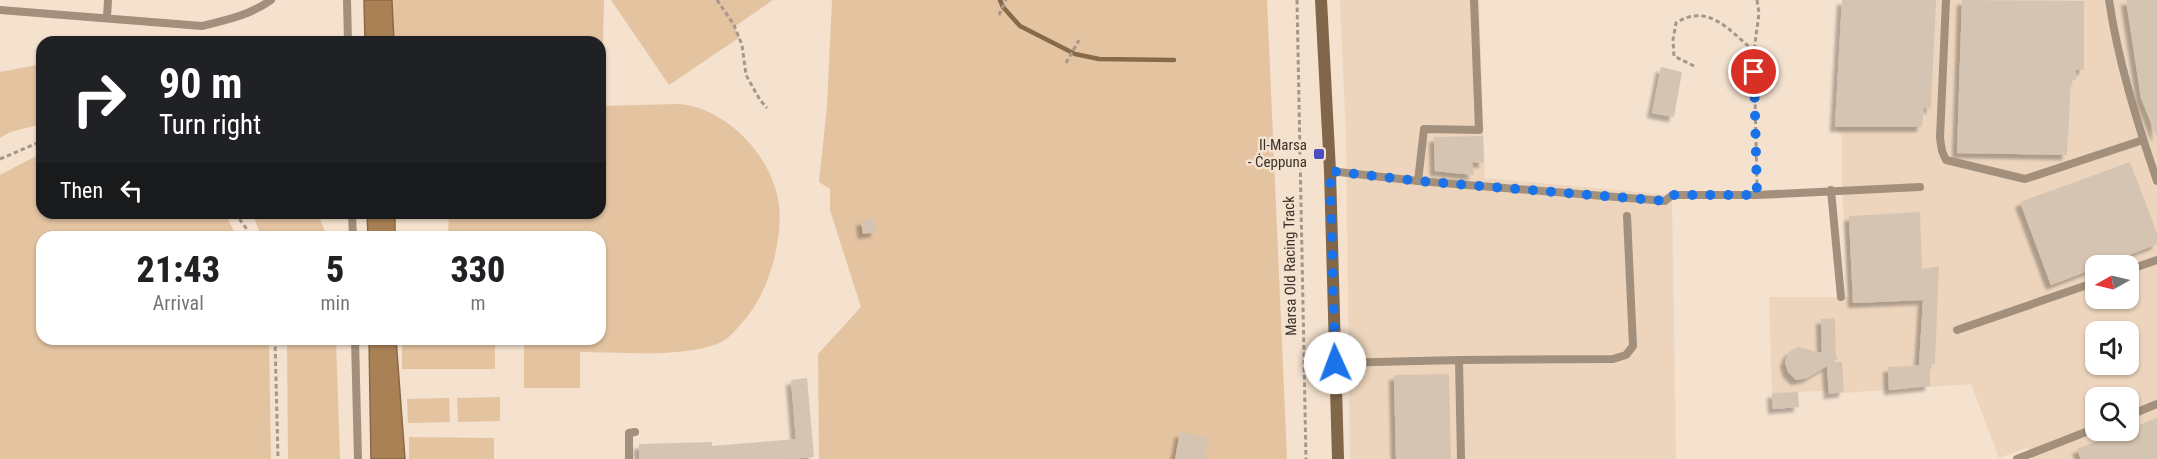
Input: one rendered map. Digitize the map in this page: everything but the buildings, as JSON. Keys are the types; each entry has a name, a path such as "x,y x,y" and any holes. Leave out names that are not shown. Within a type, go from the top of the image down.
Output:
{"main road":[{"path":"1321,0 1330,171 1338,459"}],"lane":[{"path":"107,17 108,0"},
{"path":"0,10 202,26 257,10 271,0"},
{"path":"347,0 348,36"},
{"path":"1418,181 1424,129 1479,130 1474,0"},
{"path":"1946,0 1940,138 1946,160 2025,179 2143,140"},
{"path":"2109,0 2113,30 2143,140 2157,181"},
{"path":"1330,171 1418,181 1665,201 1672,195 1757,195 1831,190 1920,188"},
{"path":"1831,190 1841,297"},
{"path":"1335,363 1613,359 1626,355 1633,346 1627,216"},
{"path":"2139,266 2157,260"},
{"path":"1957,330 2085,286"},
{"path":"355,345 358,459"},
{"path":"1459,360 1461,459"},
{"path":"2139,411 2157,404"},
{"path":"629,459 629,433 635,432"},
{"path":"2017,459 2085,432"}],"path":[{"path":"717,0 734,25 742,45 746,75 767,108"},
{"path":"999,15 1006,0"},
{"name":"Marsa Old Racing Track","path":"1298,0 1306,459"},
{"path":"1757,0 1759,13 1754,51 1757,195"},
{"path":"1694,66 1674,56 1673,40 1677,23 1687,16 1699,15 1714,18 1754,51"},
{"path":"1066,63 1079,40"},
{"path":"0,159 36,144"},
{"path":"275,345 278,459"}],"shaded area":[{"path":"364,0 392,0 394,36 365,36"},
{"path":"393,0 604,0 603,36 394,36"},
{"path":"611,0 773,0 734,27 740,37 669,85"},
{"path":"832,0 1267,0 1287,459 819,459 818,354 861,307 830,210 830,189 819,182 827,106"},
{"path":"1340,0 1479,0 1485,178 1672,195 1676,459 1350,459 1346,139"},
{"path":"1842,0 2157,0 2157,459 2032,459 2028,447 1999,458 1971,384 1829,394 1825,391 1772,393 1769,297 1849,297 1842,186 1842,136 1835,127"},
{"path":"36,65 36,126 10,132 0,138 0,72"},
{"path":"680,104 698,108 731,125 745,138 758,153 768,170 779,205 779,233 773,264 755,306 733,333 717,344 667,353 580,352 580,388 524,388 524,345 606,345 606,231 448,231 449,219 606,219 606,106"},
{"path":"36,156 36,219 228,219 234,231 36,231 36,345 269,345 271,459 0,459 0,175"},
{"path":"320,219 325,231 259,231 255,220"},
{"path":"367,219 395,219 395,231 368,231"},
{"path":"287,345 336,345 340,459 288,459"},
{"path":"369,345 396,345 405,459 371,459"},
{"path":"402,345 495,345 495,369 402,369"},
{"path":"500,397 500,421 458,422 457,398"},
{"path":"449,398 450,422 408,423 407,399"},
{"path":"409,437 494,438 494,459 409,459"}],"waterway":[{"path":"1000,0 1003,7 1020,26 1075,54 1099,59 1174,60"}],"place":[{"name":"Il-Marsa - Ċeppuna","path":"1319,154"}],"route":[{"path":"1335,363 1330,171 1418,181 1665,201 1672,195 1757,195 1754,72"}]}
